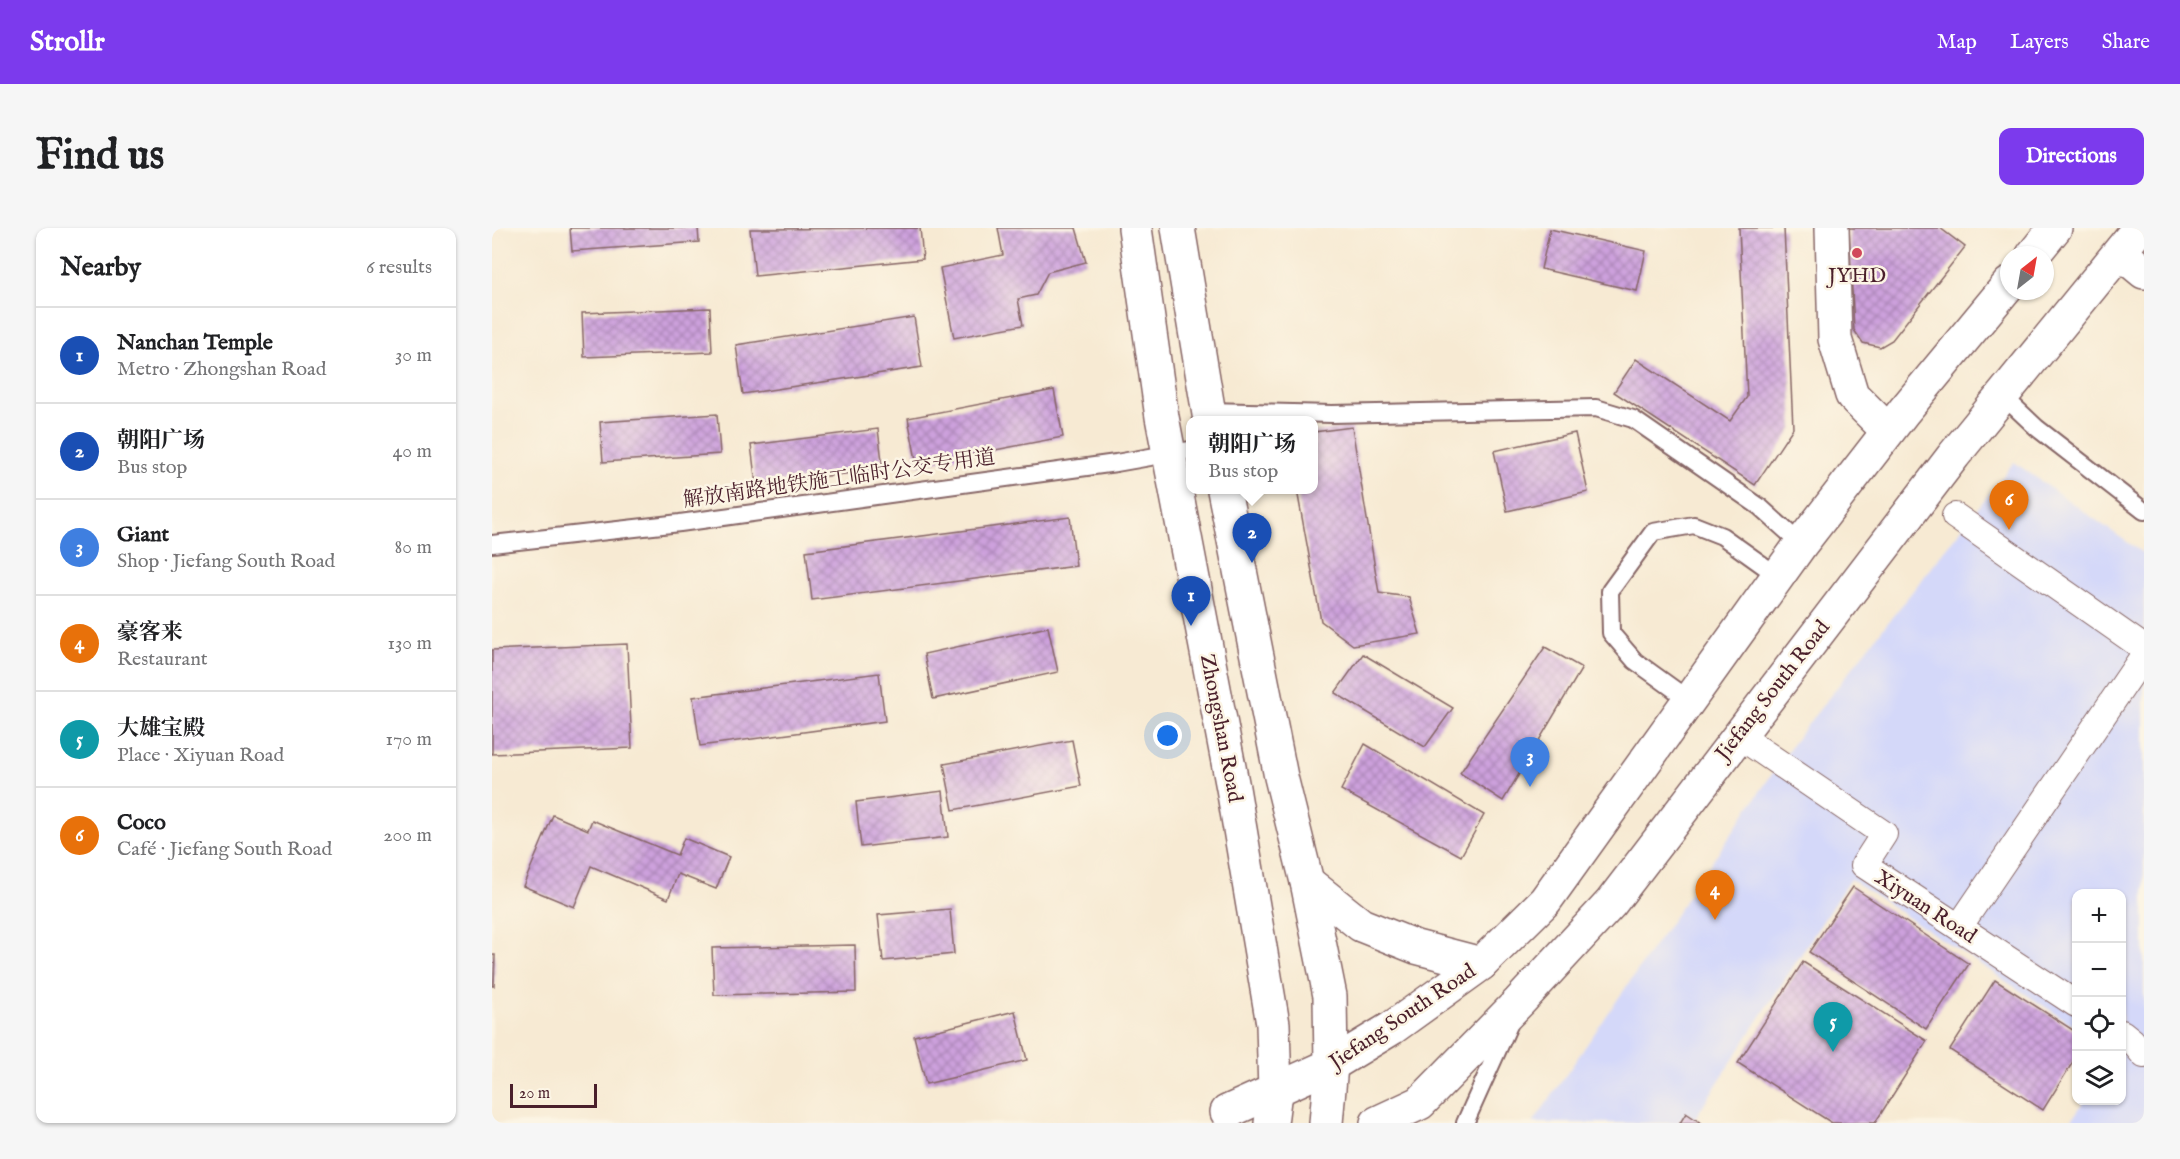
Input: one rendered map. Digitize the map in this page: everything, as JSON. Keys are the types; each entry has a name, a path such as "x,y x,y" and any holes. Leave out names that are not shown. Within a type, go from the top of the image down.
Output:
{"main road":[{"name":"Zhongshan Road","path":"1135,228 1186,489"},
{"path":"1178,228 1209,416"},
{"path":"1832,228 1835,339 1852,395 1888,431"},
{"path":"2040,246 2055,228"},
{"name":"Jiefang South Road","path":"1377,1123 1420,1103 1519,1002 1611,903 1953,455 2002,396 2135,251"},
{"name":"Jiefang South Road","path":"1227,1112 1273,1107 1331,1065 1392,1028 1481,964 1545,901 1801,544 1888,431 2000,295"},
{"name":"Zhongshan Road","path":"1187,494 1273,1024 1273,1107"},
{"path":"1225,494 1281,777 1307,882 1330,996 1331,1065 1326,1123"},
{"path":"1307,882 1361,925 1416,947 1481,964"}],"street":[{"path":"1955,516 2144,648"},
{"path":"1959,927 2144,655"},
{"name":"Xiyuan Road","path":"1738,735 1884,834 1864,865 2072,1001"}],"lane":[{"path":"2002,396 2037,428 2144,511"},
{"path":"1209,416 1596,408 1633,419 1760,507 1801,544"},
{"name":"解放南路地铁施工临时公交专用道","path":"492,544 680,523 1180,451"},
{"path":"1689,700 1635,662 1611,633 1610,591 1653,532 1694,525 1722,536 1778,576"},
{"path":"1465,1123 1519,1002"}],"shaded area":[{"path":"2014,462 2144,554 2144,1123 2070,1123 2081,1105 2126,1105 2126,889 2072,889 2072,1024 1850,879 1695,1118 1686,1112 1678,1123 1533,1123 1794,742"}],"building":[{"path":"570,228 698,228 699,242 572,251"},
{"path":"920,228 923,259 755,276 750,229"},
{"path":"998,228 1076,228 1086,262 1048,272 1036,295 1018,299 1023,325 954,338 940,268 1003,255"},
{"path":"1739,228 1784,228 1793,428 1755,485 1614,392 1636,359 1730,421 1747,397"},
{"path":"1849,228 1940,228 1965,247 1892,340 1880,347 1863,343 1854,330"},
{"path":"1550,229 1646,251 1637,291 1541,269"},
{"path":"710,308 712,352 584,357 582,313"},
{"path":"914,317 922,367 743,394 736,345"},
{"path":"1054,390 1063,437 917,465 908,418"},
{"path":"717,414 720,454 603,462 600,422"},
{"path":"1352,427 1379,593 1409,597 1420,634 1353,645 1321,621 1298,494 1318,494 1318,431"},
{"path":"878,429 883,469 756,485 751,445"},
{"path":"1575,433 1588,492 1507,511 1494,451"},
{"path":"1070,517 1076,566 812,600 806,551"},
{"path":"1048,627 1058,672 933,699 924,654"},
{"path":"627,644 632,748 492,754 492,650"},
{"path":"1545,647 1582,668 1503,801 1460,773"},
{"path":"1363,654 1453,708 1425,747 1335,693"},
{"path":"879,673 885,721 700,746 693,697"},
{"path":"1072,740 1081,786 953,810 944,764"},
{"path":"1365,744 1484,815 1461,856 1341,790"},
{"path":"943,791 948,837 861,847 856,802"},
{"path":"553,815 588,830 592,820 677,855 684,838 729,857 716,889 678,874 668,899 591,866 574,907 523,886"},
{"path":"1853,887 1969,964 1926,1029 1809,952"},
{"path":"950,909 954,954 883,961 878,915"},
{"path":"855,945 856,992 714,995 712,948"},
{"path":"492,955 495,955 494,986 492,986"},
{"path":"1803,962 1927,1041 1875,1123 1832,1123 1738,1063"},
{"path":"1995,980 2072,1029 2072,1063 2043,1110 1950,1050"},
{"path":"1015,1011 1027,1060 926,1084 914,1036"},
{"path":"1686,1113 1701,1123 1680,1123"}],"place":[{"name":"JYHD","path":"1857,253"},
{"name":"Coco","path":"2009,530"},
{"name":"朝阳广场","path":"1252,563"},
{"name":"Nanchan Temple","path":"1191,626"},
{"name":"Giant","path":"1530,787"},
{"name":"豪客来","path":"1715,920"},
{"name":"大雄宝殿","path":"1833,1052"}]}
